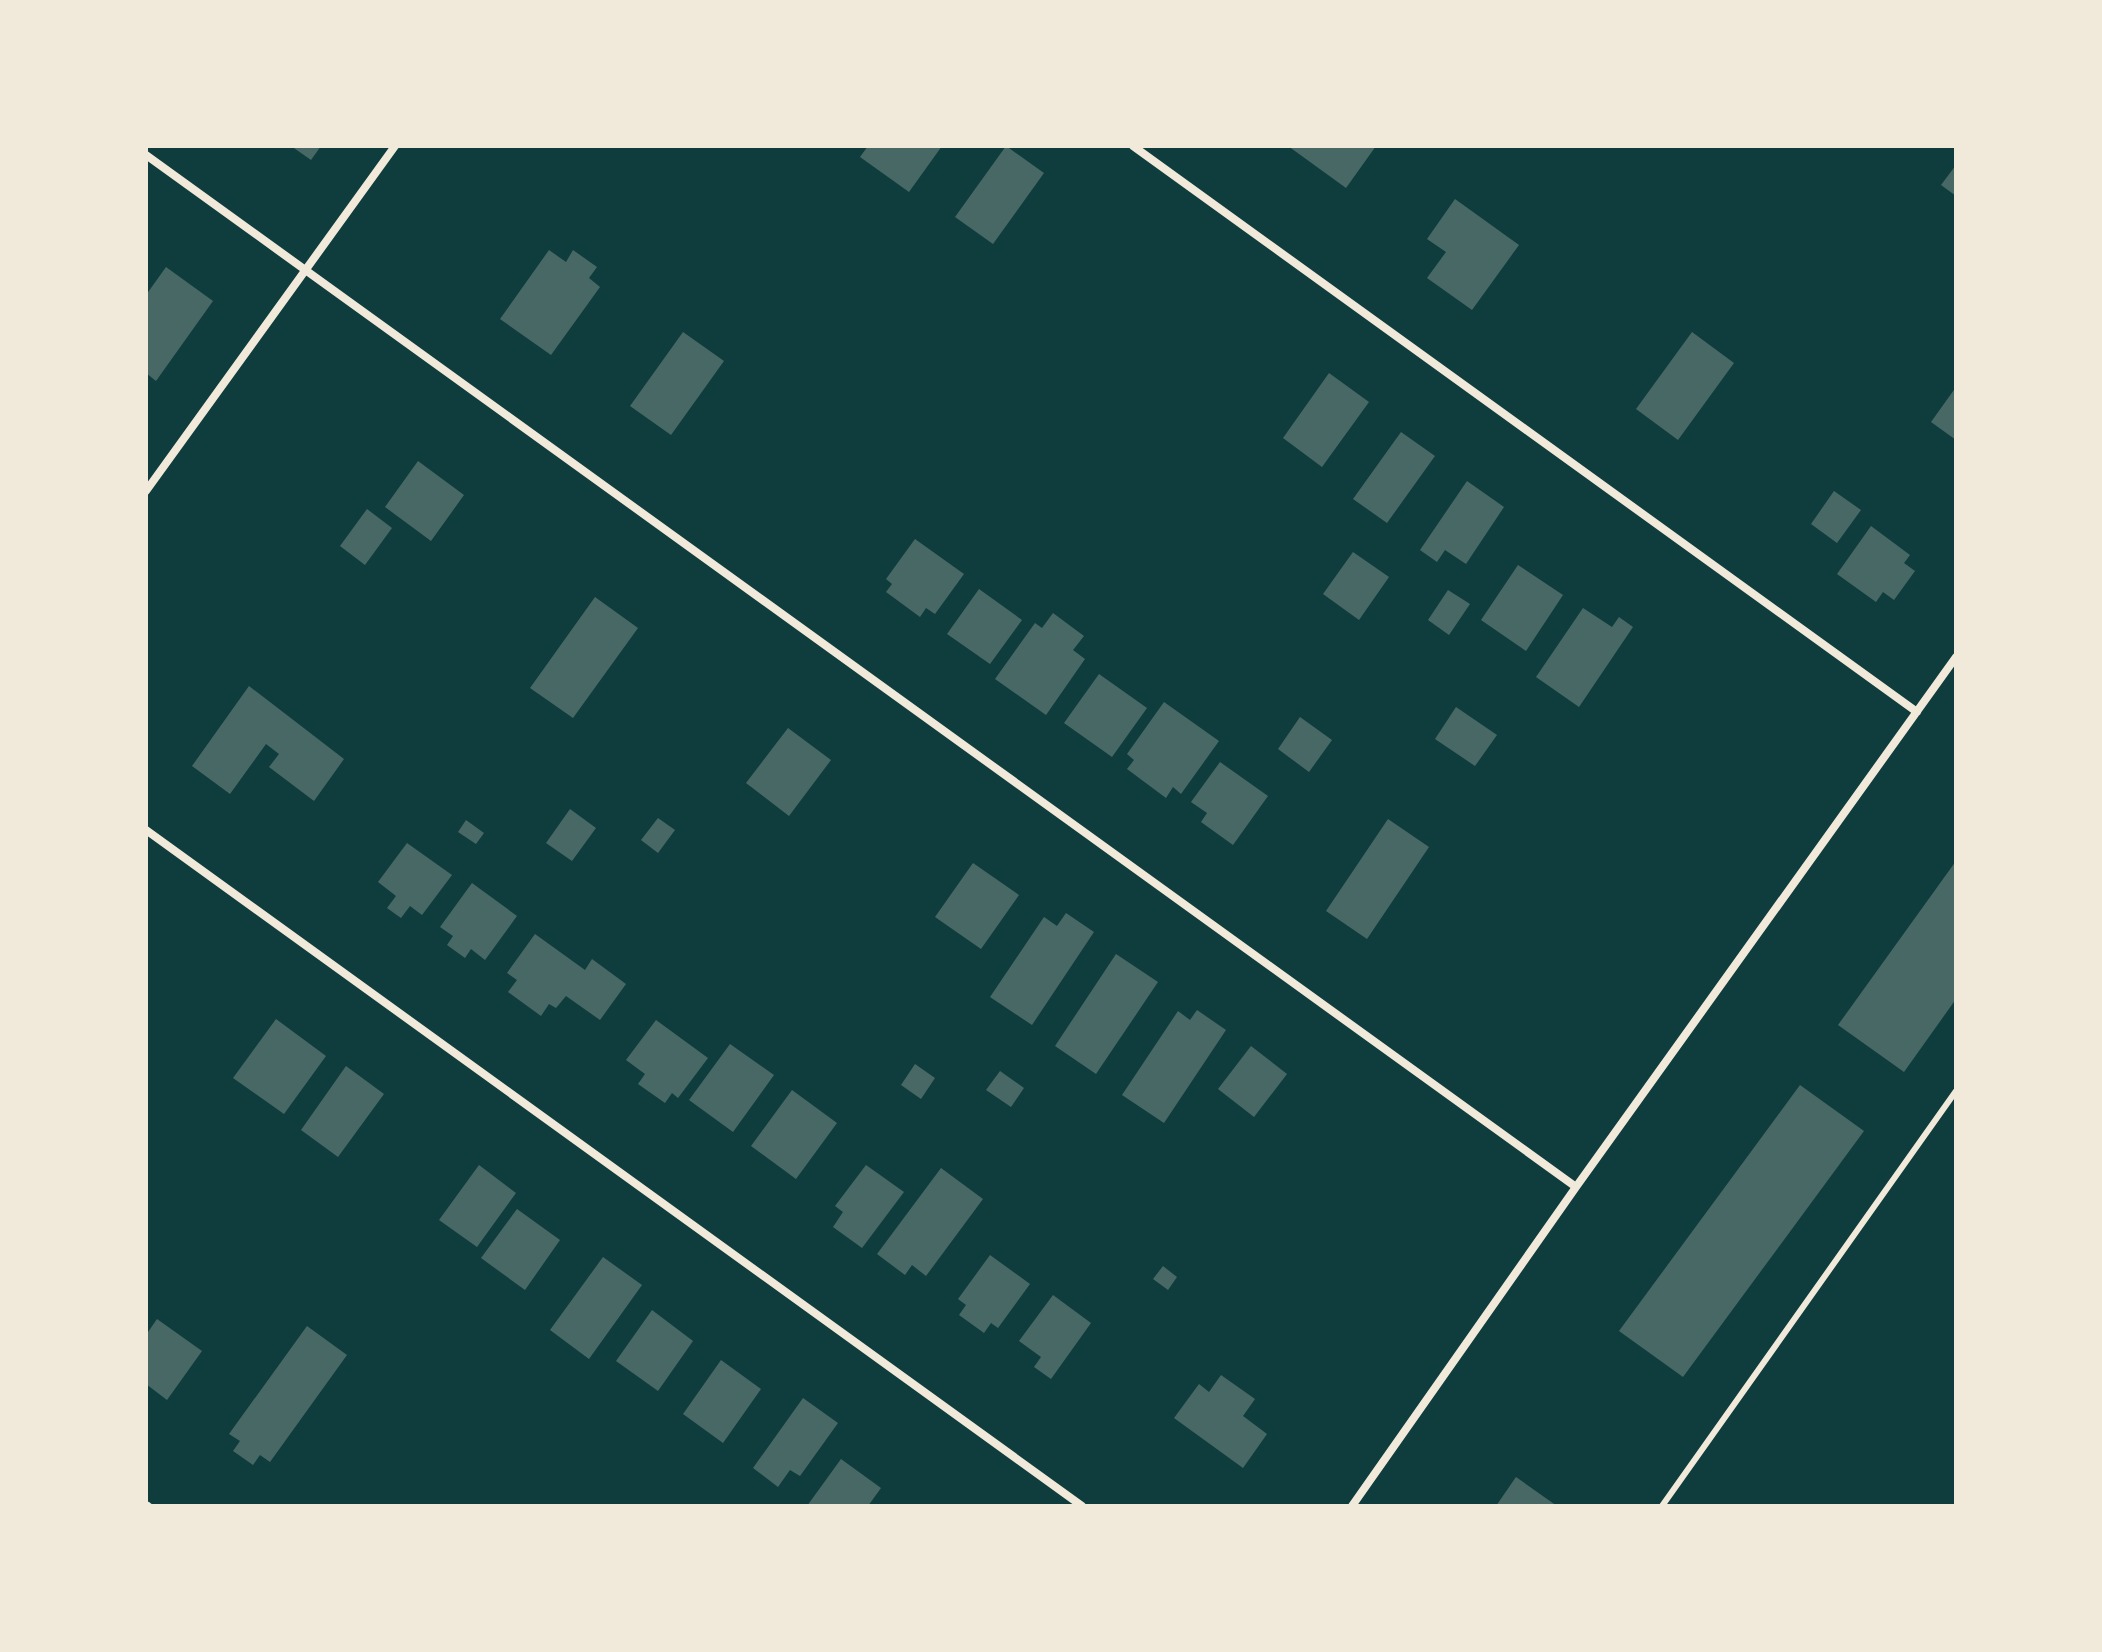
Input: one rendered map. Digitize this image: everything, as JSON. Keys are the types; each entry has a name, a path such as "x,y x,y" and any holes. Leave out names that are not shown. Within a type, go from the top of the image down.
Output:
{"street":[{"path":"146,491 395,146"},
{"path":"1133,146 1917,712"},
{"path":"146,155 1576,1187"},
{"path":"1352,1506 1956,657"},
{"path":"146,830 1082,1506"}],"lane":[{"path":"1662,1506 1956,1091"}],"building":[{"path":"291,146 321,146 311,160"},
{"path":"868,146 942,146 909,192 860,157"},
{"path":"1006,146 1044,173 993,244 955,217"},
{"path":"1288,146 1376,146 1346,188"},
{"path":"1956,165 1956,196 1941,185"},
{"path":"1455,199 1519,245 1472,310 1427,278 1446,252 1427,239"},
{"path":"549,250 566,262 573,250 597,267 589,278 600,287 551,355 500,319"},
{"path":"166,267 213,301 156,381 146,373 146,295"},
{"path":"683,332 724,361 671,435 630,406"},
{"path":"1692,332 1734,363 1678,440 1636,409"},
{"path":"1329,373 1369,402 1322,467 1283,438"},
{"path":"1956,387 1956,440 1931,422"},
{"path":"1401,432 1435,456 1387,523 1353,499"},
{"path":"418,461 464,495 431,541 385,507"},
{"path":"1467,481 1504,507 1466,564 1445,550 1437,562 1420,550"},
{"path":"1834,491 1861,510 1837,543 1811,524"},
{"path":"367,509 392,528 365,565 340,546"},
{"path":"1871,526 1910,555 1904,563 1915,571 1894,600 1883,592 1876,602 1837,574"},
{"path":"915,539 964,574 935,614 926,608 920,617 886,592 892,584 886,579"},
{"path":"1353,552 1389,577 1359,620 1323,594"},
{"path":"1518,565 1563,595 1526,651 1481,620"},
{"path":"979,589 1022,620 990,664 947,634"},
{"path":"1448,590 1470,604 1449,635 1428,620"},
{"path":"595,597 638,628 573,718 530,688"},
{"path":"1583,608 1612,627 1619,617 1633,627 1579,707 1536,677"},
{"path":"1053,613 1084,636 1073,650 1085,659 1046,715 995,679 1035,623 1042,628"},
{"path":"1099,674 1147,708 1112,757 1064,723"},
{"path":"249,686 344,759 314,801 269,767 279,754 266,744 230,794 192,766"},
{"path":"1164,702 1219,741 1181,794 1173,787 1166,798 1127,769 1134,760 1127,754"},
{"path":"1456,707 1497,735 1475,766 1435,739"},
{"path":"1300,717 1332,740 1309,772 1278,749"},
{"path":"788,728 831,760 789,816 746,783"},
{"path":"1220,762 1268,796 1233,845 1201,822 1207,813 1191,802"},
{"path":"570,809 596,828 572,861 546,843"},
{"path":"658,818 675,830 658,853 641,840"},
{"path":"1388,819 1429,847 1367,939 1326,911"},
{"path":"466,820 484,833 476,844 458,832"},
{"path":"407,843 452,875 422,915 410,906 401,918 387,908 396,896 378,882"},
{"path":"1956,861 1956,999 1904,1072 1838,1025"},
{"path":"973,863 1019,895 981,949 935,917"},
{"path":"472,883 517,916 485,960 471,949 465,958 447,945 453,936 440,927"},
{"path":"1066,913 1094,932 1032,1025 990,997 1044,917 1057,926"},
{"path":"535,934 585,970 592,959 626,984 600,1020 566,996 556,1008 549,1004 541,1016 508,992 517,980 507,973"},
{"path":"1116,954 1158,982 1096,1074 1055,1046"},
{"path":"1197,1010 1226,1030 1164,1123 1122,1095 1178,1011 1190,1020"},
{"path":"276,1019 326,1056 284,1114 233,1078"},
{"path":"656,1020 708,1058 678,1098 672,1093 665,1103 638,1084 645,1074 626,1060"},
{"path":"730,1044 774,1075 733,1132 689,1100"},
{"path":"1251,1046 1287,1074 1254,1117 1218,1089"},
{"path":"915,1064 935,1078 921,1099 901,1085"},
{"path":"346,1066 384,1094 338,1157 301,1130"},
{"path":"1000,1071 1024,1088 1011,1107 986,1090"},
{"path":"1800,1085 1864,1131 1683,1377 1619,1331"},
{"path":"792,1090 837,1123 796,1179 751,1146"},
{"path":"479,1165 516,1193 477,1247 439,1220"},
{"path":"866,1165 904,1192 862,1248 833,1227 843,1212 835,1206"},
{"path":"941,1168 983,1199 926,1276 912,1265 905,1275 877,1254"},
{"path":"517,1209 560,1240 525,1290 481,1258"},
{"path":"990,1255 1030,1284 998,1328 991,1323 984,1333 959,1315 966,1305 958,1299"},
{"path":"603,1257 642,1285 589,1359 550,1330"},
{"path":"1163,1266 1177,1277 1168,1290 1153,1279"},
{"path":"1053,1295 1091,1323 1051,1379 1034,1367 1041,1357 1019,1341"},
{"path":"652,1310 693,1341 658,1391 616,1361"},
{"path":"157,1319 202,1351 167,1400 146,1384 146,1335"},
{"path":"307,1326 347,1355 270,1462 260,1455 253,1465 233,1451 240,1441 229,1434"},
{"path":"721,1360 761,1389 723,1443 683,1414"},
{"path":"1221,1375 1255,1399 1243,1416 1267,1434 1243,1468 1174,1418 1199,1384 1209,1392"},
{"path":"803,1398 838,1423 800,1476 790,1470 778,1487 753,1468"},
{"path":"841,1459 881,1488 868,1506 807,1506"},
{"path":"1516,1477 1557,1506 1496,1506"}]}
